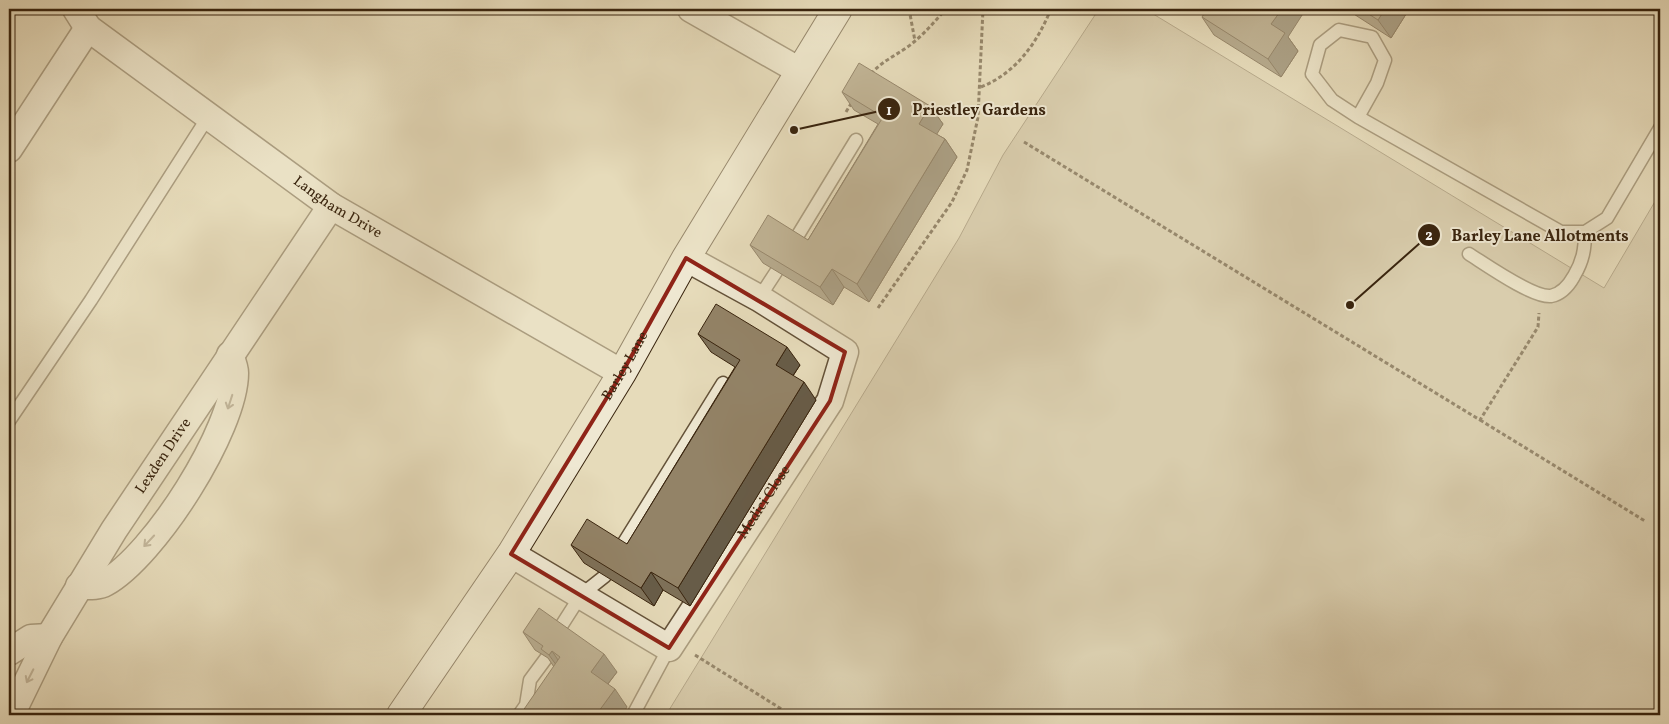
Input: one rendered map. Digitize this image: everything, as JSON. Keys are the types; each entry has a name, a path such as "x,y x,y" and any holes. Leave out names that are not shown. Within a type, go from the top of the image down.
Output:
{"main road":[{"name":"Barley Lane","path":"401,715 511,554 622,373 686,258 838,9"}],"street":[{"path":"691,9 800,71"},
{"path":"9,149 82,18"},
{"name":"Langham Drive","path":"82,18 208,117 332,206 622,373"},
{"name":"Lexden Drive","path":"11,715 49,637 79,586 230,355 332,206"},
{"name":"Medici Close","path":"671,645 830,401 845,352 759,298 686,258"},
{"path":"79,586 105,584 128,565 182,502 220,431 232,397 236,371 230,355"},
{"path":"511,554 671,645"},
{"path":"9,652 31,638 49,637"}],"lane":[{"path":"1358,117 1377,83 1385,60 1372,37 1339,30 1320,45 1312,74 1332,100 1358,117 1561,232 1585,232 1607,218 1660,128"},
{"path":"9,421 91,300 208,117"},
{"path":"795,240 856,140"},
{"path":"1469,254 1517,284 1540,294 1551,296 1563,291 1572,281 1583,258 1585,232"},
{"path":"759,298 776,272"},
{"path":"620,549 724,383"},
{"path":"558,631 581,595 605,576"},
{"path":"633,715 671,645"},
{"path":"519,715 526,705 530,680 546,657"}],"path":[{"path":"909,9 915,41"},
{"path":"866,80 887,58 915,41 946,9"},
{"path":"878,308 952,202 967,170 978,116 981,87 983,9"},
{"path":"981,87 999,80 1018,62 1033,45 1051,9"},
{"path":"846,112 855,96"},
{"path":"1024,142 1645,521"},
{"path":"1480,420 1538,327 1540,294"},
{"path":"671,645 791,715"}],"highlighted area":[{"path":"686,258 845,352 830,401 669,648 511,554 622,373"}],"shaded area":[{"path":"1099,9 1145,9 1604,288 1660,193 1660,715 666,715 959,238 1003,155"}],"building":[{"path":"1207,9 1282,9 1271,24 1285,33 1268,59 1202,17"},
{"path":"1361,9 1385,9 1378,20"},
{"path":"859,63 930,106 919,124 945,139 857,284 832,269 820,287 750,245 768,215 808,240 883,117 842,92"},
{"path":"716,304 787,347 776,365 804,382 678,588 651,572 641,588 571,545 587,519 627,544 740,360 698,334"},
{"path":"539,608 604,654 591,672 615,689 596,715 520,715 560,657 552,651 549,655 541,649 543,646 523,632"}],"place":[{"name":"Priestley Gardens","path":"794,130"},
{"name":"Barley Lane Allotments","path":"1350,305"}]}
